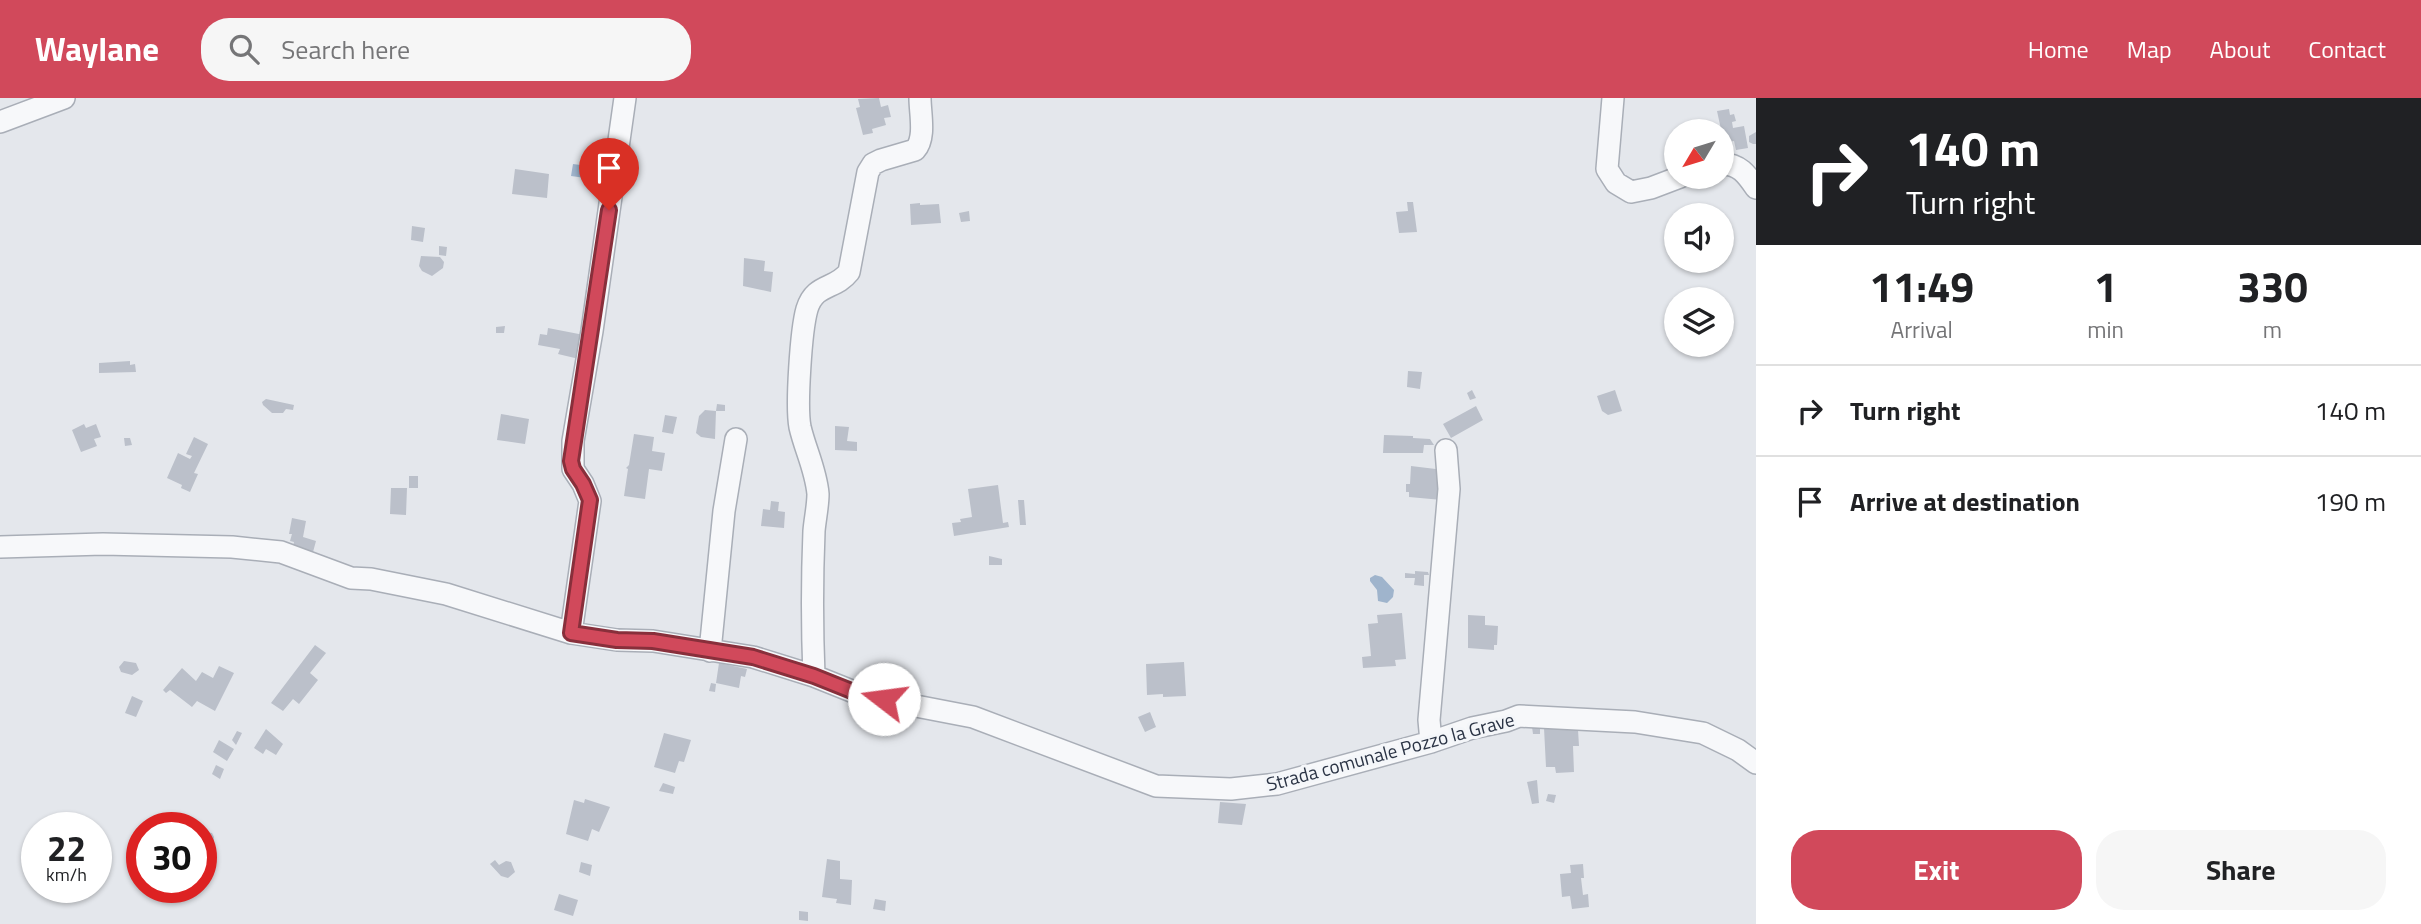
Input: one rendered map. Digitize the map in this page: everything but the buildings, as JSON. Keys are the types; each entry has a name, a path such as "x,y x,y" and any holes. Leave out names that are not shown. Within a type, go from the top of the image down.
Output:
{"street":[{"path":"0,122 64,98"},
{"path":"571,633 590,500 573,469 573,441 592,331 625,98"},
{"path":"814,676 814,531 818,495 799,412 807,310 814,295 821,288 835,284 849,272 868,172 873,164 919,147 920,98"},
{"path":"1614,98 1607,169 1616,183 1631,192 1664,183"},
{"path":"1750,162 1756,188"},
{"path":"710,651 724,511 736,439"},
{"path":"1431,742 1429,720 1448,489 1446,450"},
{"name":"Strada comunale Pozzo la Grave","path":"0,547 116,544 232,547 281,552 351,578 371,579 446,594 571,633 617,640 653,641 753,657 814,676 864,696 973,717 1156,786 1231,789 1277,784 1518,716 1635,722 1703,733 1738,750 1756,763"}],"water":[{"path":"573,164 603,168 600,180 571,176"},
{"path":"1375,575 1382,577 1394,590 1393,597 1387,603 1378,601 1377,590 1370,581"}],"route":[{"path":"609,210 571,461 590,500 571,633 617,640 653,641 753,657 814,676 864,696 884,699"}]}
